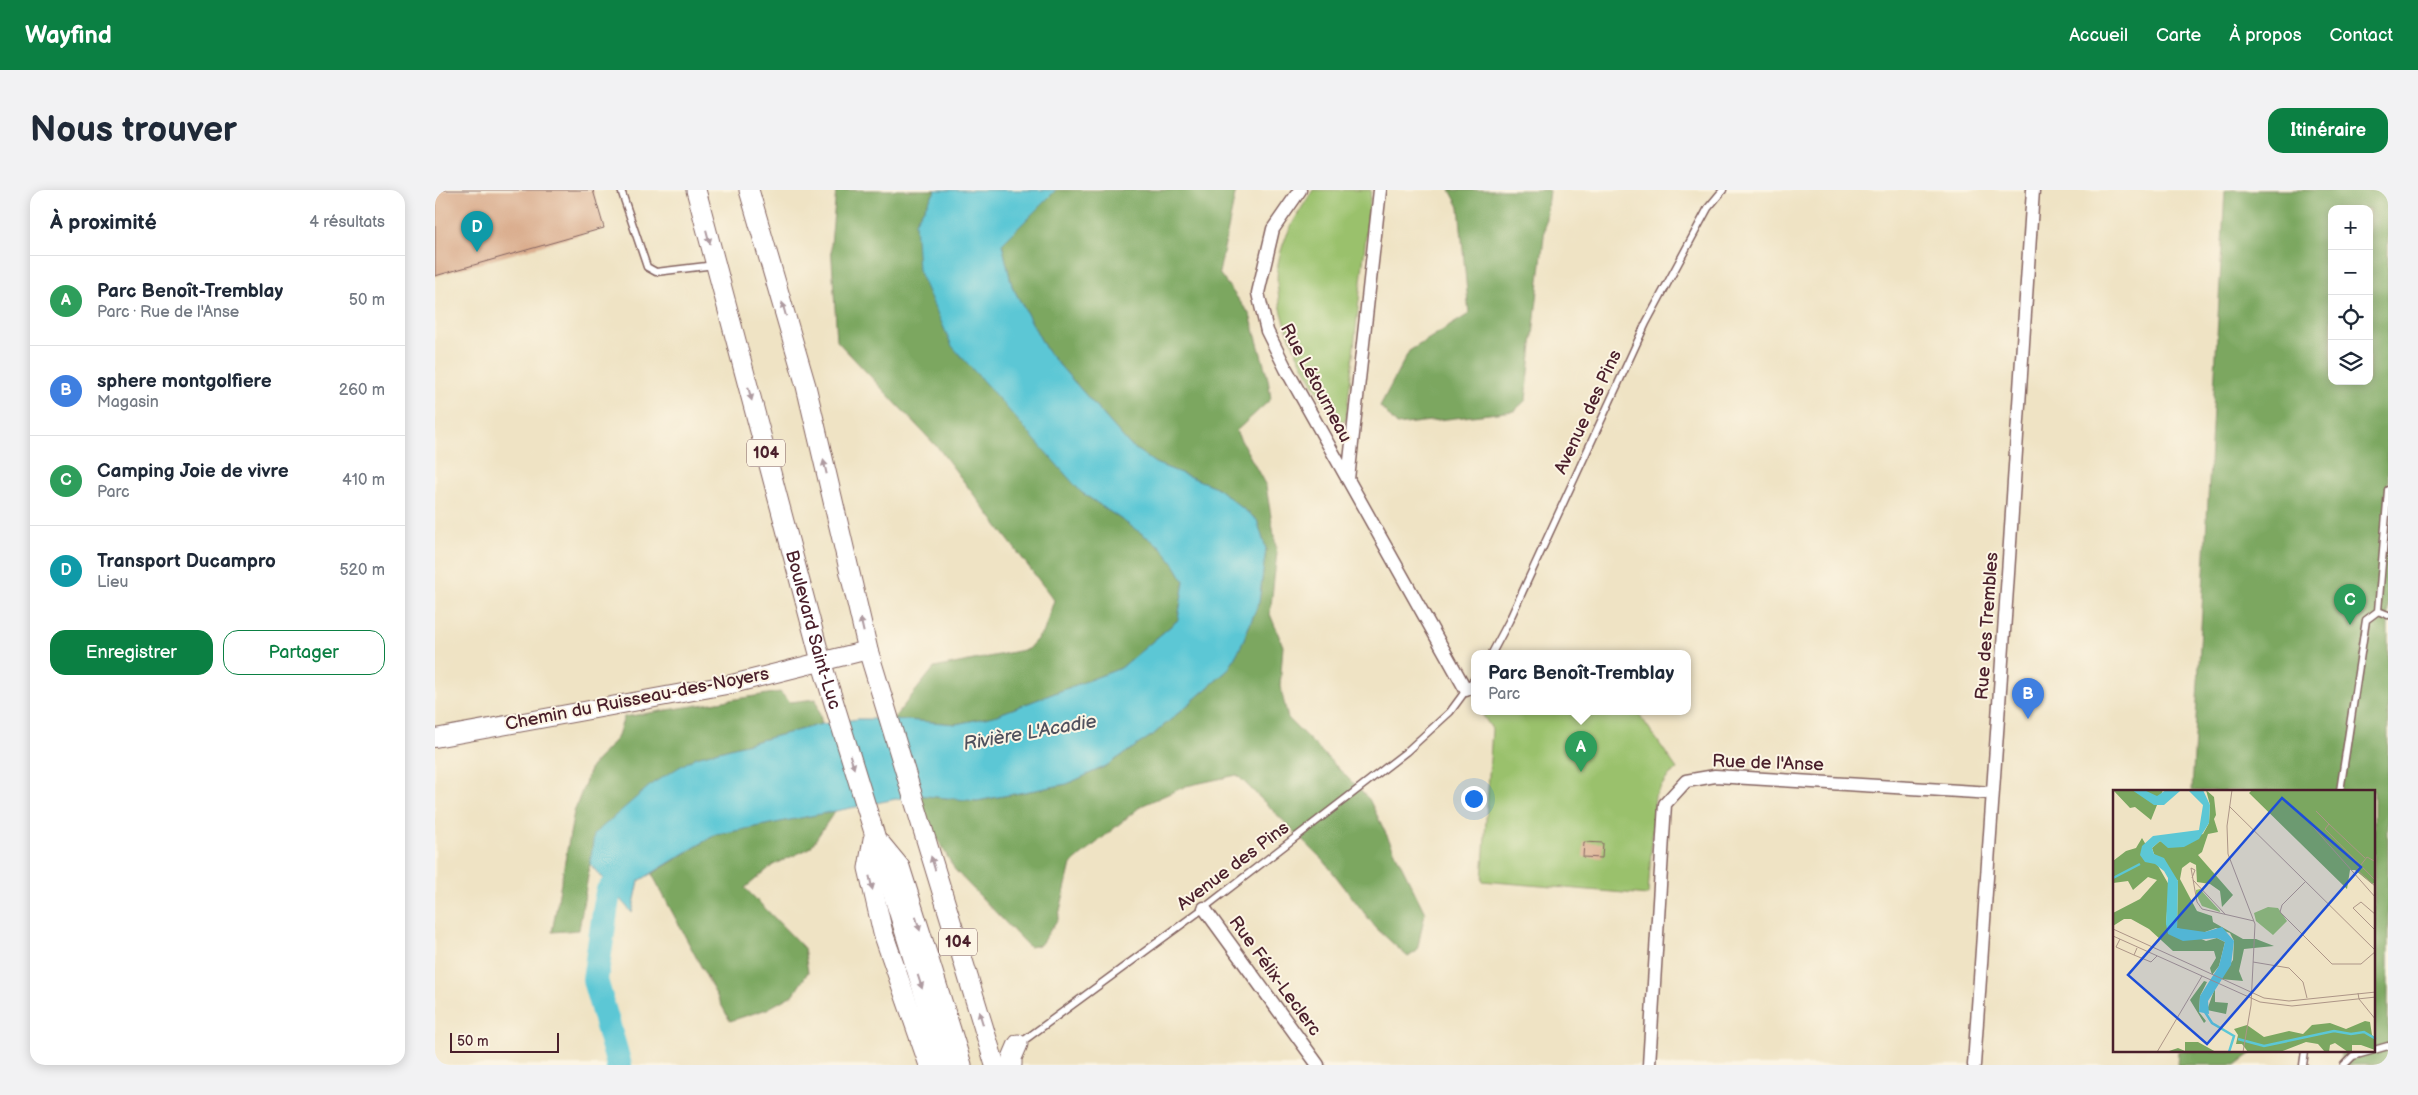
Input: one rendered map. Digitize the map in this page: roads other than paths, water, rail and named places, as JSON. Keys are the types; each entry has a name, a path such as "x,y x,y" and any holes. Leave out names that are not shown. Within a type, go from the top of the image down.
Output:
{"main road":[{"name":"Boulevard Saint-Luc","path":"696,190 821,661 873,835 946,1065"},
{"name":"104","path":"749,190 806,386 868,650 995,1065"},
{"path":"873,835 868,868 883,933 929,1065"},
{"path":"873,835 900,867 962,1065"},
{"path":"1012,1065 1012,1058 1018,1044"}],"street":[{"name":"Rue Létourneau","path":"1301,190 1273,229 1258,293 1267,331 1286,370 1466,690"},
{"name":"Rue Létourneau","path":"1349,479 1380,190"},
{"name":"Rue des Trembles","path":"1974,1065 1991,793 2017,462 2033,190"},
{"name":"Chemin du Ruisseau-des-Noyers","path":"435,738 732,684 868,650"},
{"name":"Rue de l'Anse","path":"1649,1065 1665,804 1686,781 1715,776 1991,793"},
{"name":"Rue Félix-Leclerc","path":"1204,908 1318,1065"}],"lane":[{"path":"621,190 647,267 656,272 716,265"},
{"name":"Avenue des Pins","path":"1494,650 1509,621 1646,323 1708,208 1723,190"},
{"path":"2378,612 2388,490"},
{"path":"2378,612 2388,615"},
{"path":"2340,790 2366,620 2378,612"},
{"name":"Avenue des Pins","path":"995,1065 1018,1044 1204,908 1406,752 1451,712 1471,683"},
{"path":"2375,1050 2388,1046"},
{"path":"2303,1065 2305,1052"},
{"path":"2344,1065 2353,1056 2369,1052"}],"water":[{"path":"936,190 1056,190 1002,244 1012,286 1047,351 1130,445 1155,463 1216,487 1257,520 1266,549 1259,602 1241,646 1228,670 1154,734 1106,766 1067,784 977,801 916,795 715,835 639,881 632,913 590,864 594,834 653,783 696,757 822,724 858,719 893,719 956,724 994,716 1121,668 1178,620 1184,581 1160,546 1081,492 952,346 918,270 915,222"}],"waterway":[{"name":"Rivière L'Acadie","path":"619,1065 595,980 608,892 635,864"}],"place":[{"name":"Transport Ducampro","path":"477,252"},
{"name":"Camping Joie de vivre","path":"2350,625"},
{"name":"sphere montgolfiere","path":"2028,719"},
{"name":"Parc Benoît-Tremblay","path":"1581,772"}]}
